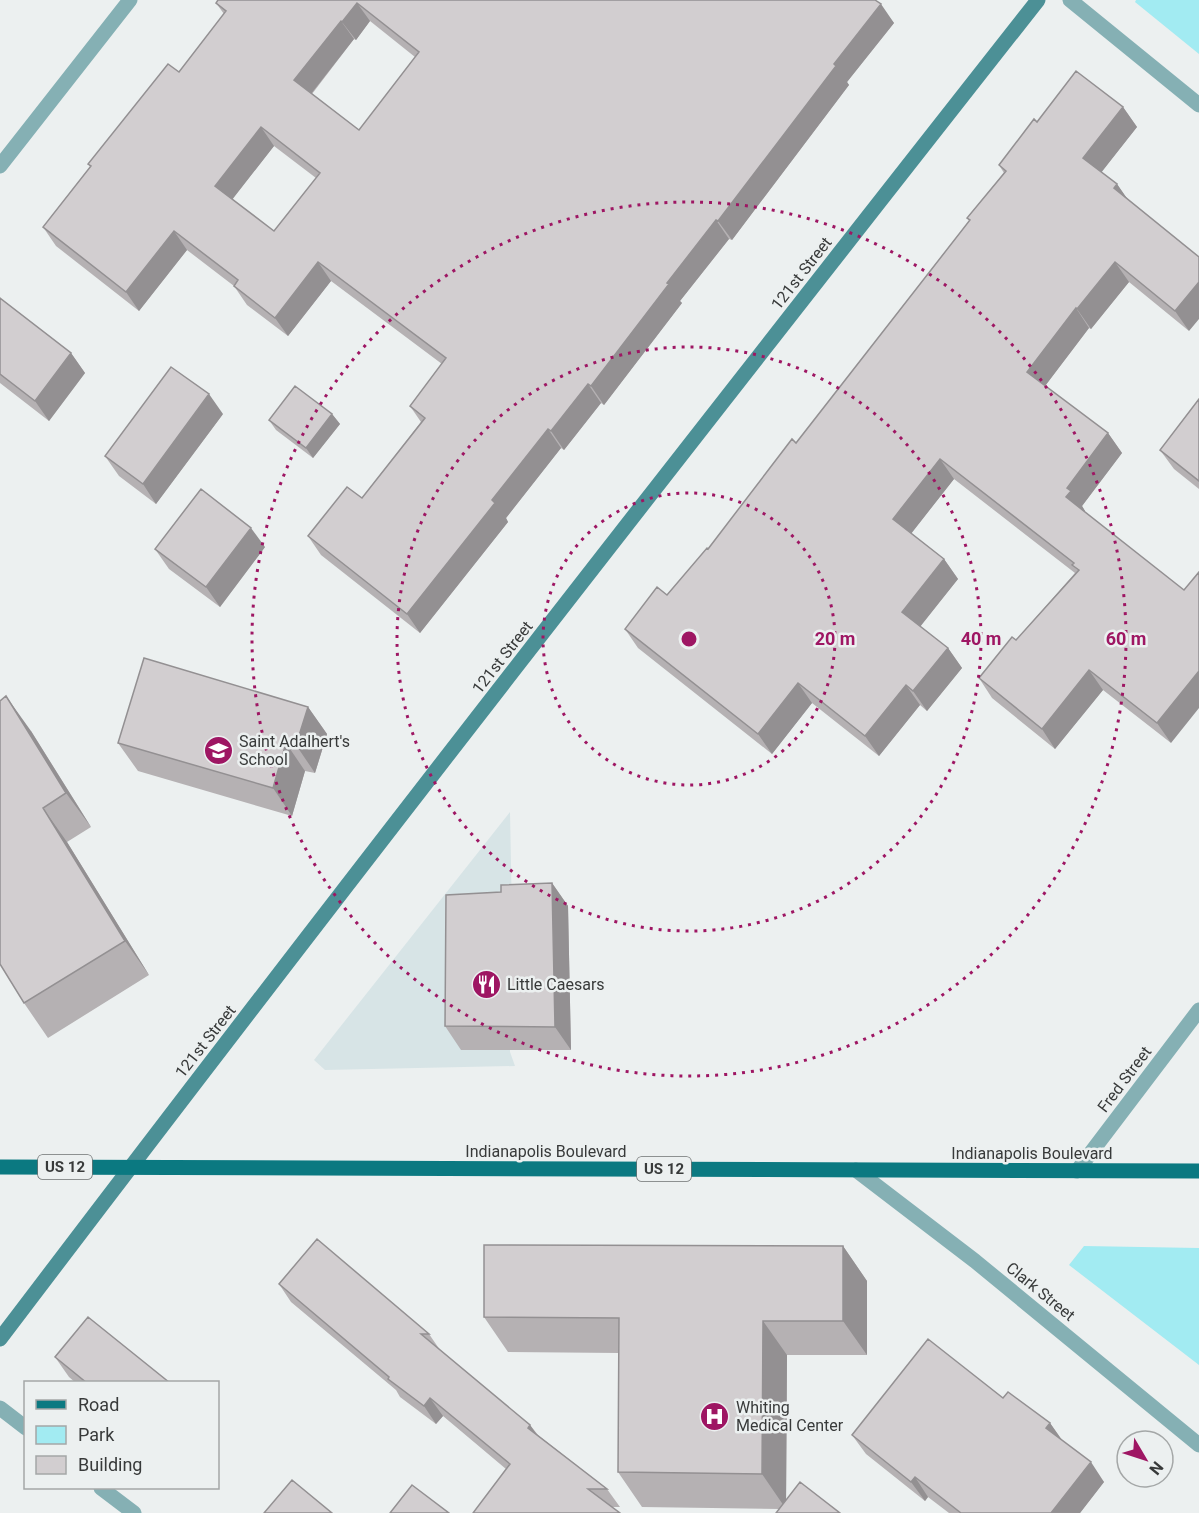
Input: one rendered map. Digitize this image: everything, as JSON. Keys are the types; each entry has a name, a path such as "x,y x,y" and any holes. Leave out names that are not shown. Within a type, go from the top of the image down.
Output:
{"main road":[{"name":"Indianapolis Boulevard","path":"0,1167 1199,1171"}],"street":[{"path":"0,166 130,0"},
{"name":"121st Street","path":"0,1339 423,788 1038,0"},
{"path":"1070,0 1199,105"},
{"name":"Fred Street","path":"1077,1171 1199,1010"},
{"name":"Clark Street","path":"856,1170 975,1261 1199,1445"},
{"path":"0,1408 24,1426"},
{"path":"102,1489 134,1513"}],"shaded area":[{"path":"510,812 512,916 510,1052 515,1066 325,1070 314,1060"}],"green space":[{"path":"1136,0 1199,0 1199,54 1135,2"},
{"path":"1084,1246 1199,1248 1199,1365 1069,1265"}],"building":[{"path":"218,0 875,0 881,4 591,386 588,384 551,431 548,429 492,500 495,503 407,614 308,536 347,487 362,498 425,418 410,406 446,358 318,262 275,318 234,286 238,280 174,231 126,292 43,227 91,166 88,164 168,64 179,72 226,11 216,3","holes":["357,3 419,52 359,130 294,80","261,127 320,173 274,231 215,186"]},
{"path":"1076,71 1123,107 1083,158 1117,184 1114,188 1199,257 1199,282 1175,311 1115,262 1027,372 1108,433 1067,488 1071,491 1066,497 1184,590 1199,572 1199,671 1157,723 1089,670 1042,729 979,678 1012,637 1016,640 1079,570 1072,565 1074,563 940,459 893,519 944,559 902,612 948,648 913,691 906,685 865,736 798,683 758,734 625,629 657,587 667,595 708,549 792,439 796,443 970,220 967,218 1006,171 999,165 1034,119 1037,122"},
{"path":"0,298 71,353 35,401 0,374"},
{"path":"171,367 209,394 143,484 105,456"},
{"path":"295,386 332,414 306,448 269,420"},
{"path":"1199,399 1199,481 1160,450"},
{"path":"201,489 251,528 206,587 155,549"},
{"path":"144,658 308,707 296,745 286,743 273,788 118,743"},
{"path":"6,696 66,793 43,808 125,941 24,1003 0,964 0,701"},
{"path":"552,883 555,1027 445,1026 446,895 501,892 501,885"},
{"path":"317,1239 429,1334 421,1334 530,1425 528,1428 607,1489 588,1489 620,1513 473,1513 510,1464 430,1398 424,1406 388,1379 389,1377 279,1284"},
{"name":"Whiting Medical Center","path":"484,1245 843,1246 843,1321 763,1321 762,1474 618,1472 619,1318 484,1317"},
{"path":"88,1317 168,1381 85,1381 55,1357"},
{"path":"928,1339 1003,1398 1008,1392 1050,1423 1046,1428 1091,1462 1051,1513 961,1513 915,1477 911,1482 852,1435"},
{"path":"292,1480 332,1513 264,1513"},
{"path":"800,1482 840,1513 776,1513"},
{"path":"412,1485 449,1513 390,1513"}],"place":[{"name":"Saint Adalhert's School","path":"218,750"},
{"name":"Little Caesars","path":"486,984"},
{"name":"Whiting Medical Center","path":"715,1416"}]}
